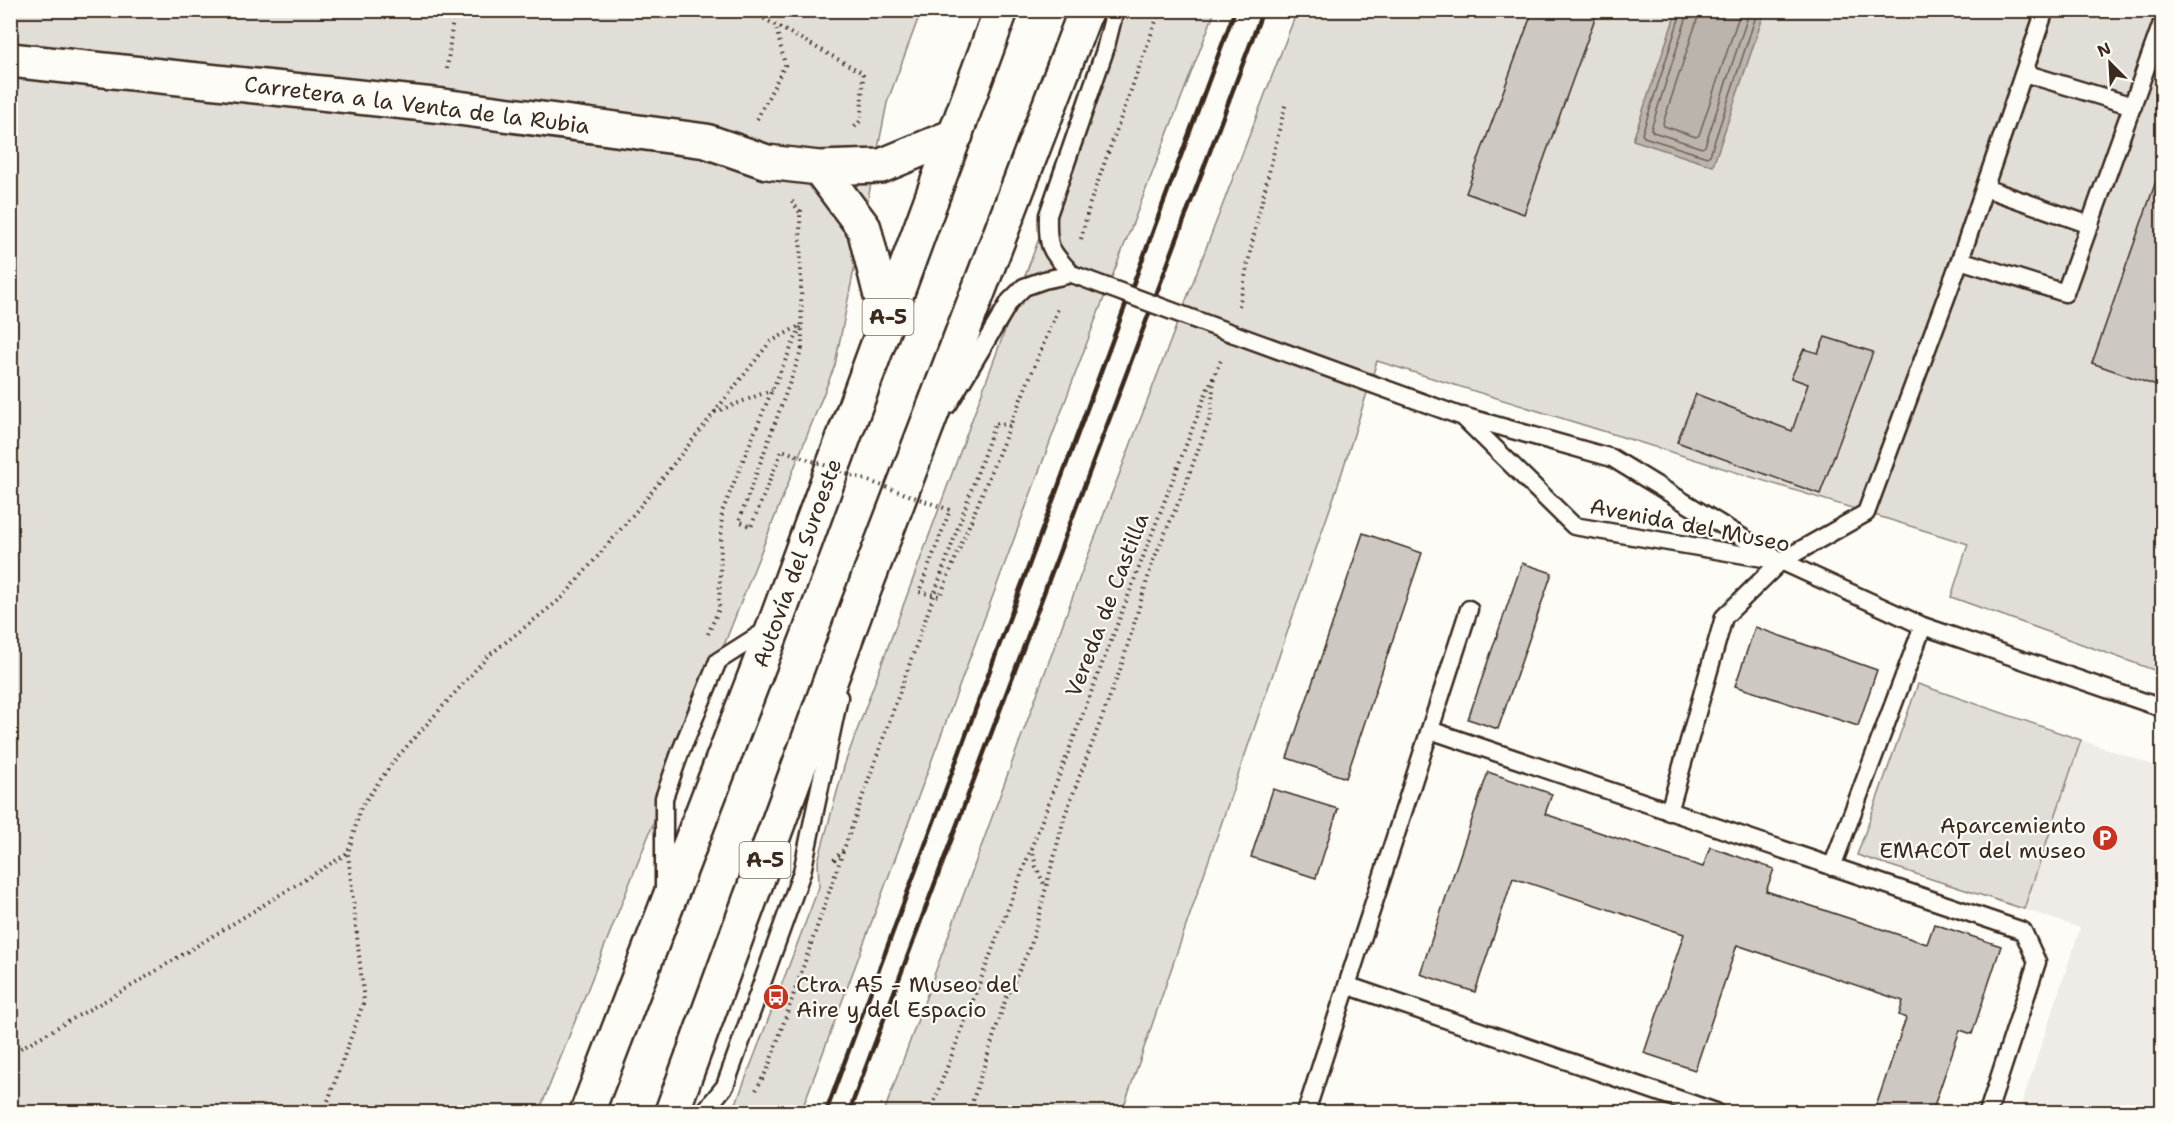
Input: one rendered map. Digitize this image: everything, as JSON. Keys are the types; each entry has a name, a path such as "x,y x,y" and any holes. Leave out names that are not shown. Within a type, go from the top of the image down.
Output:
{"main road":[{"name":"Autovía del Suroeste","path":"587,1113 775,624 1001,10"},
{"name":"A-5","path":"672,1113 857,608 1086,10"},
{"name":"Carretera a la Venta de la Rubia","path":"10,60 443,106 706,141 767,162 819,168 881,165 956,135"},
{"path":"819,168 864,228 887,320"}],"lane":[{"path":"1072,274 1058,260 1047,242 1048,215 1105,50 1115,10"},
{"path":"1669,812 1724,617 1781,561 1866,513 1960,260 2045,10"},
{"path":"1960,260 2065,293 2163,23"},
{"path":"2024,73 2133,106"},
{"path":"1985,188 2090,225"},
{"path":"913,465 1010,302 1024,287 1072,274"},
{"name":"Avenida del Museo","path":"1072,274 1463,417 1574,526 1781,561 1923,626 2163,708"},
{"path":"1456,415 1612,458 1781,561"},
{"path":"704,1113 725,1086 802,872 857,608"},
{"path":"1306,1113 1469,609"},
{"path":"664,913 664,798 680,753 718,661 775,624"},
{"path":"1832,867 1923,626"},
{"path":"1430,730 2023,931 2037,962 1988,1113"},
{"path":"1348,986 1716,1113"}],"path":[{"path":"443,106 454,10"},
{"path":"748,10 863,74 861,120 819,168 800,213 801,350 739,521 751,527 782,450 950,510 919,592 940,596 1072,274 1090,203 1160,10"},
{"path":"776,26 785,65 754,124 767,162 800,213"},
{"name":"Vereda de Castilla","path":"930,1113 1214,372 1234,334 1254,234 1286,102"},
{"path":"718,609 722,512 801,325"},
{"path":"324,1113 364,1001 348,853 361,807 393,762 487,657 563,597 638,509 770,342 801,325"},
{"path":"969,1113 1005,1001 1030,945 1065,815 1120,670 1153,561 1180,499 1211,415 1214,372"},
{"path":"715,412 772,390"},
{"path":"754,1095 768,1068 995,423 1010,426"},
{"path":"1032,846 1036,867 1046,887"},
{"path":"829,865 844,849"},
{"path":"10,1054 133,985 348,853"}],"shaded area":[{"path":"10,11 921,11 887,103 835,365 539,1112 11,1112"},
{"path":"1123,11 1215,11 1095,321 801,1112 730,1112 737,1101 819,887 818,861 845,763"},
{"path":"1297,11 2162,11 2162,673 1951,597 1968,544 1377,361 1338,485 1122,1112 884,1112 1081,574"},
{"path":"1918,684 2081,740 2024,909 1857,855"},
{"path":"2081,740 2162,768 2162,1112 2019,1112 2080,928 2024,909"}],"water":[{"path":"1677,10 1765,11 1713,166 1633,140"}],"building":[{"path":"1533,10 1598,10 1524,214 1466,193"},
{"path":"2162,164 2162,388 2092,363"},
{"path":"1825,337 1873,352 1820,494 1677,442 1696,394 1792,431 1808,384 1791,378 1804,349 1818,353"},
{"path":"1363,533 1422,553 1346,778 1287,758"},
{"path":"1522,563 1552,573 1498,729 1468,719"},
{"path":"1755,627 1877,670 1858,726 1735,686"},
{"path":"1488,772 1552,794 1545,814 1703,867 1710,847 1774,869 1766,891 1927,944 1934,924 2001,946 1972,1034 1960,1030 1932,1112 1874,1112 1906,1018 1899,1015 1903,1001 1737,945 1695,1070 1644,1053 1684,934 1513,878 1475,992 1420,974"},
{"path":"1273,789 1338,809 1316,878 1251,857"}],"railway":[{"path":"826,1112 1235,10"},
{"path":"849,1112 1263,10"}],"place":[{"name":"Aparcemiento EMACOT del museo","path":"2105,838"},
{"name":"Ctra. A5 - Museo del Aire y del Espacio","path":"776,997"}]}
